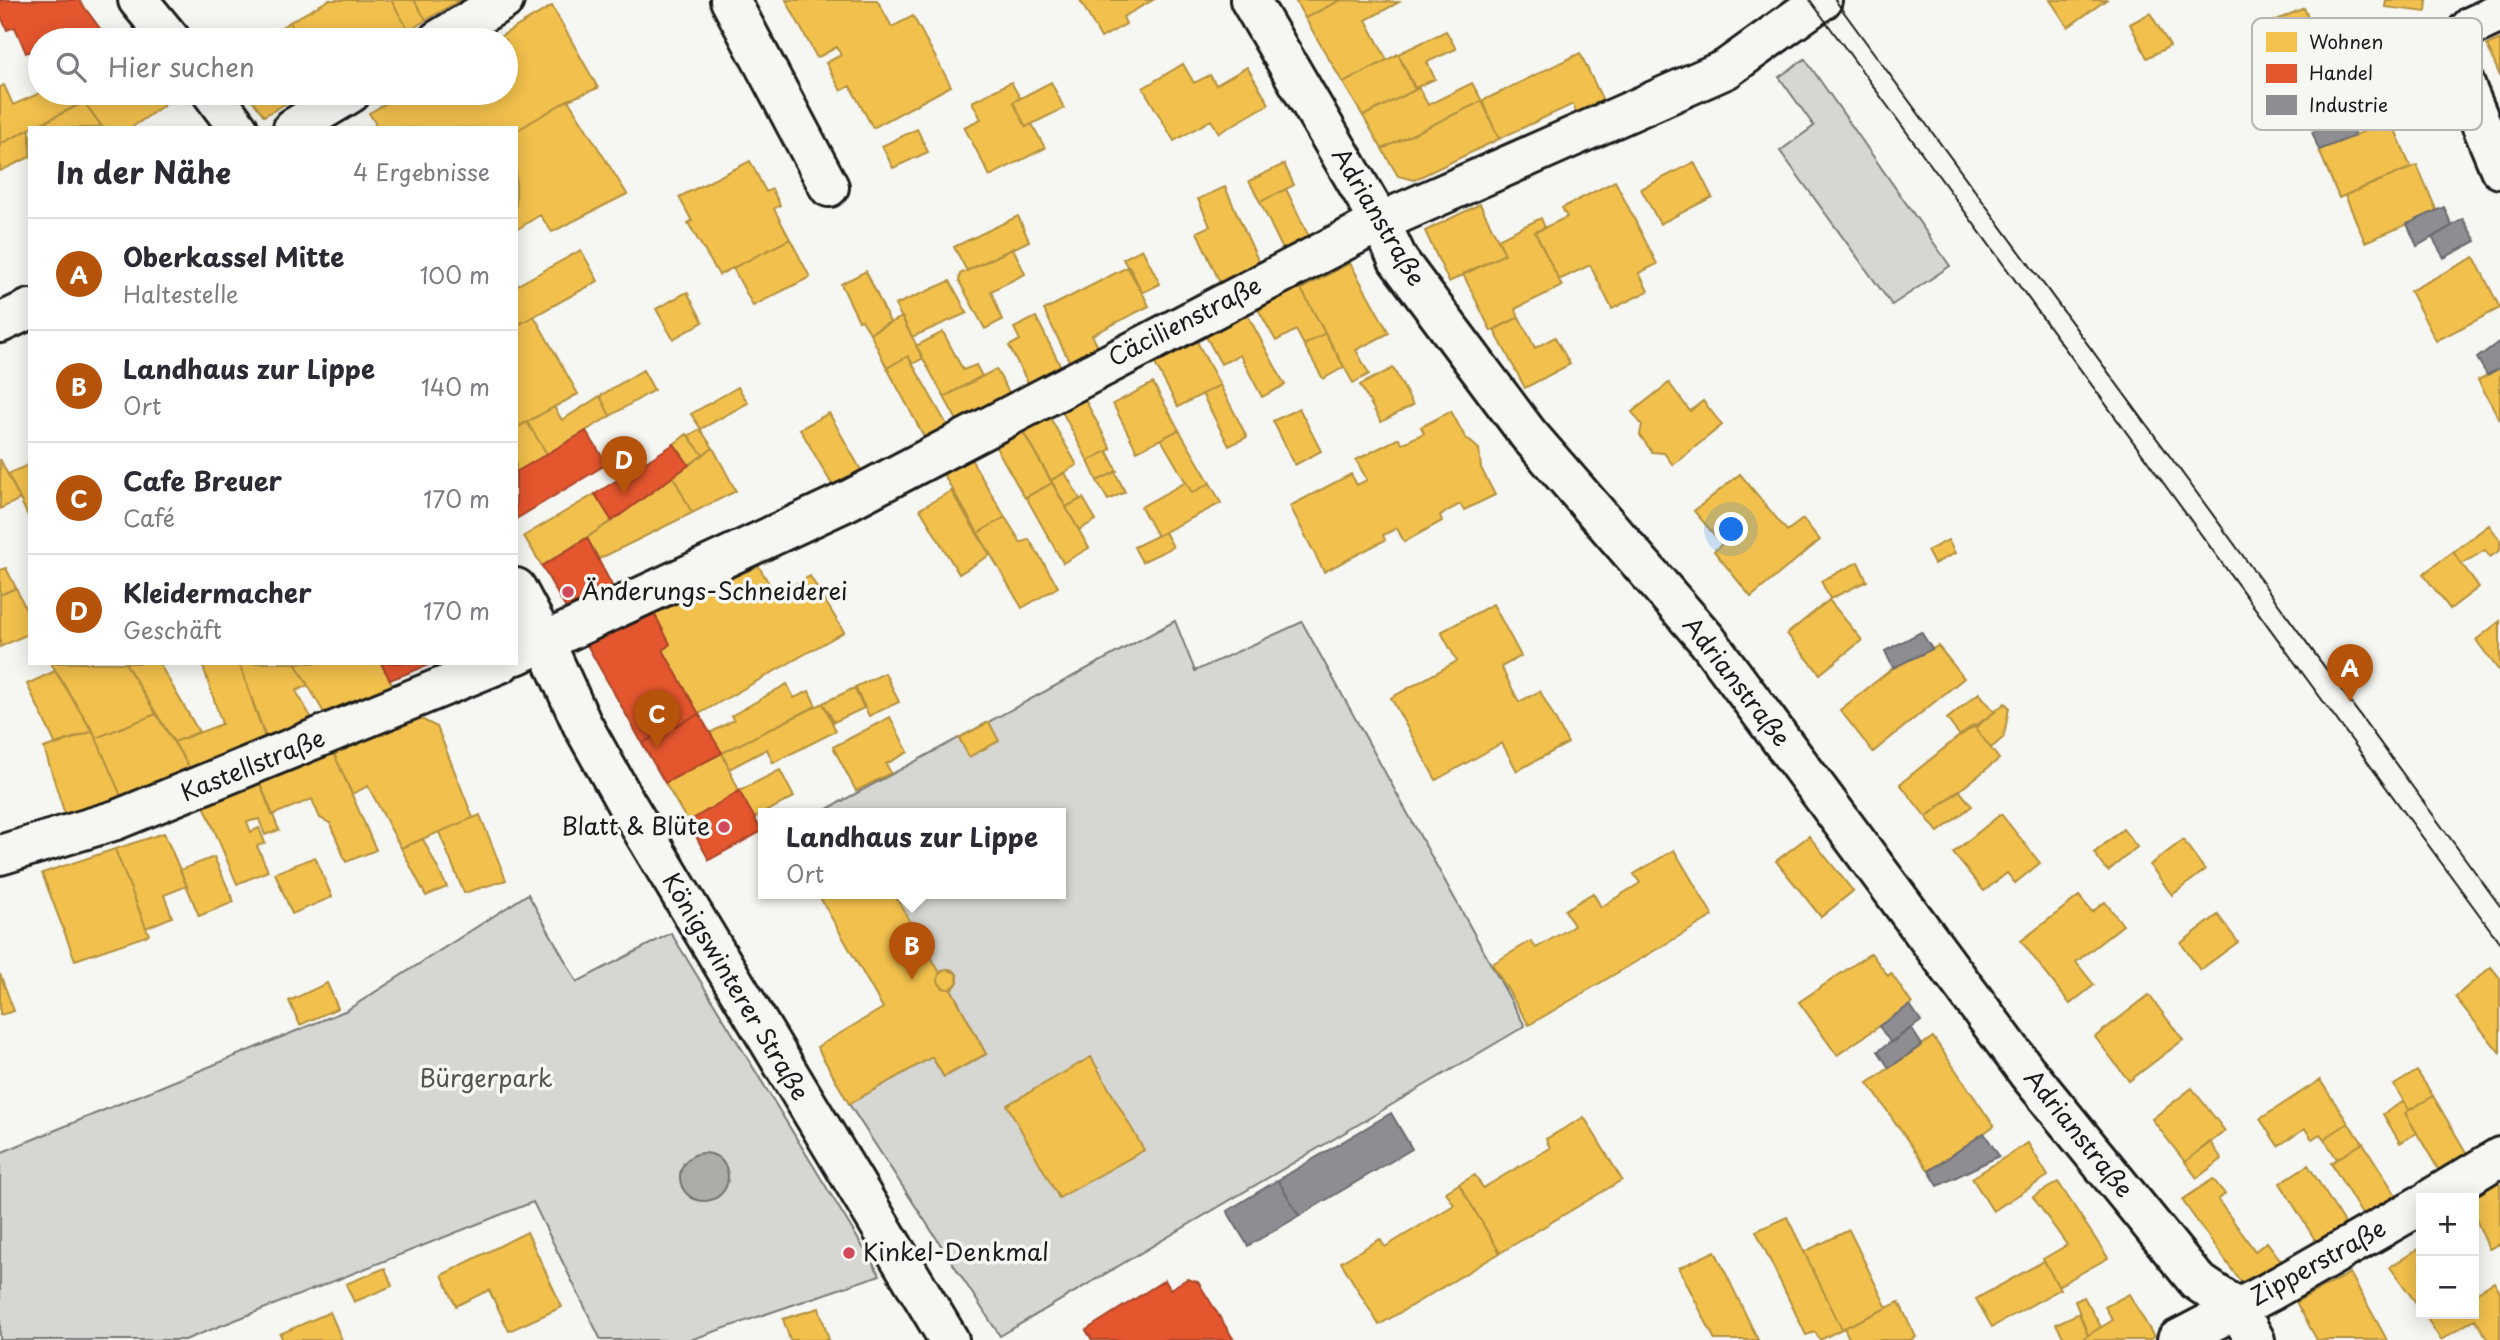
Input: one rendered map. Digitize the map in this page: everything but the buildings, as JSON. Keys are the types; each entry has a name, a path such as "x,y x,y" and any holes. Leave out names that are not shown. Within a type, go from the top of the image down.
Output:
{"street":[{"path":"138,0 160,28"},
{"path":"458,28 504,0"},
{"path":"730,0 829,187"},
{"name":"Adrianstraße","path":"1250,0 1380,222 1398,260 1528,434 1707,640 2027,1072 2197,1281 2246,1324"},
{"name":"Cäcilienstraße","path":"530,648 847,500 1380,222 1727,69 1822,0"},
{"path":"2482,21 2500,13"},
{"path":"221,105 237,126"},
{"path":"296,126 331,105"},
{"path":"2482,126 2500,169"},
{"path":"0,323 28,310"},
{"name":"Königswinterer Straße","path":"518,597 530,648 582,724 626,803 949,1340"},
{"name":"Kastellstraße","path":"0,855 116,820 496,665"},
{"path":"2440,1193 2500,1157"},
{"name":"Zipperstraße","path":"2177,1340 2246,1324 2416,1208"}],"green space":[{"path":"1805,59 1950,266 1892,305 1780,151 1814,126 1779,77"},
{"path":"1175,621 1195,671 1302,622 1525,1026 1000,1336 849,1104 932,1057 944,1077 986,1054 951,989 958,982 956,973 947,969 940,973 897,899 1066,899 1066,808 829,808"},
{"name":"Bürgerpark","path":"528,894 577,982 671,933 880,1275 690,1340 601,1340 533,1202 185,1340 0,1340 0,1153 347,1010"}],"shaded area":[{"path":"704,1153 713,1154 721,1160 727,1168 727,1186 721,1194 713,1200 704,1201 695,1200 687,1194 681,1186 680,1177 681,1168 687,1160 695,1154"}],"tram line":[{"path":"1810,0 2500,943"},
{"path":"1835,0 2500,906"}],"place":[{"name":"Kleidermacher","path":"624,494"},
{"name":"Änderungs-Schneiderei","path":"568,592"},
{"name":"Oberkassel Mitte","path":"2350,702"},
{"name":"Cafe Breuer","path":"657,748"},
{"name":"Blatt & Blüte","path":"724,827"},
{"name":"Landhaus zur Lippe","path":"912,980"},
{"name":"Kinkel-Denkmal","path":"849,1253"}]}
